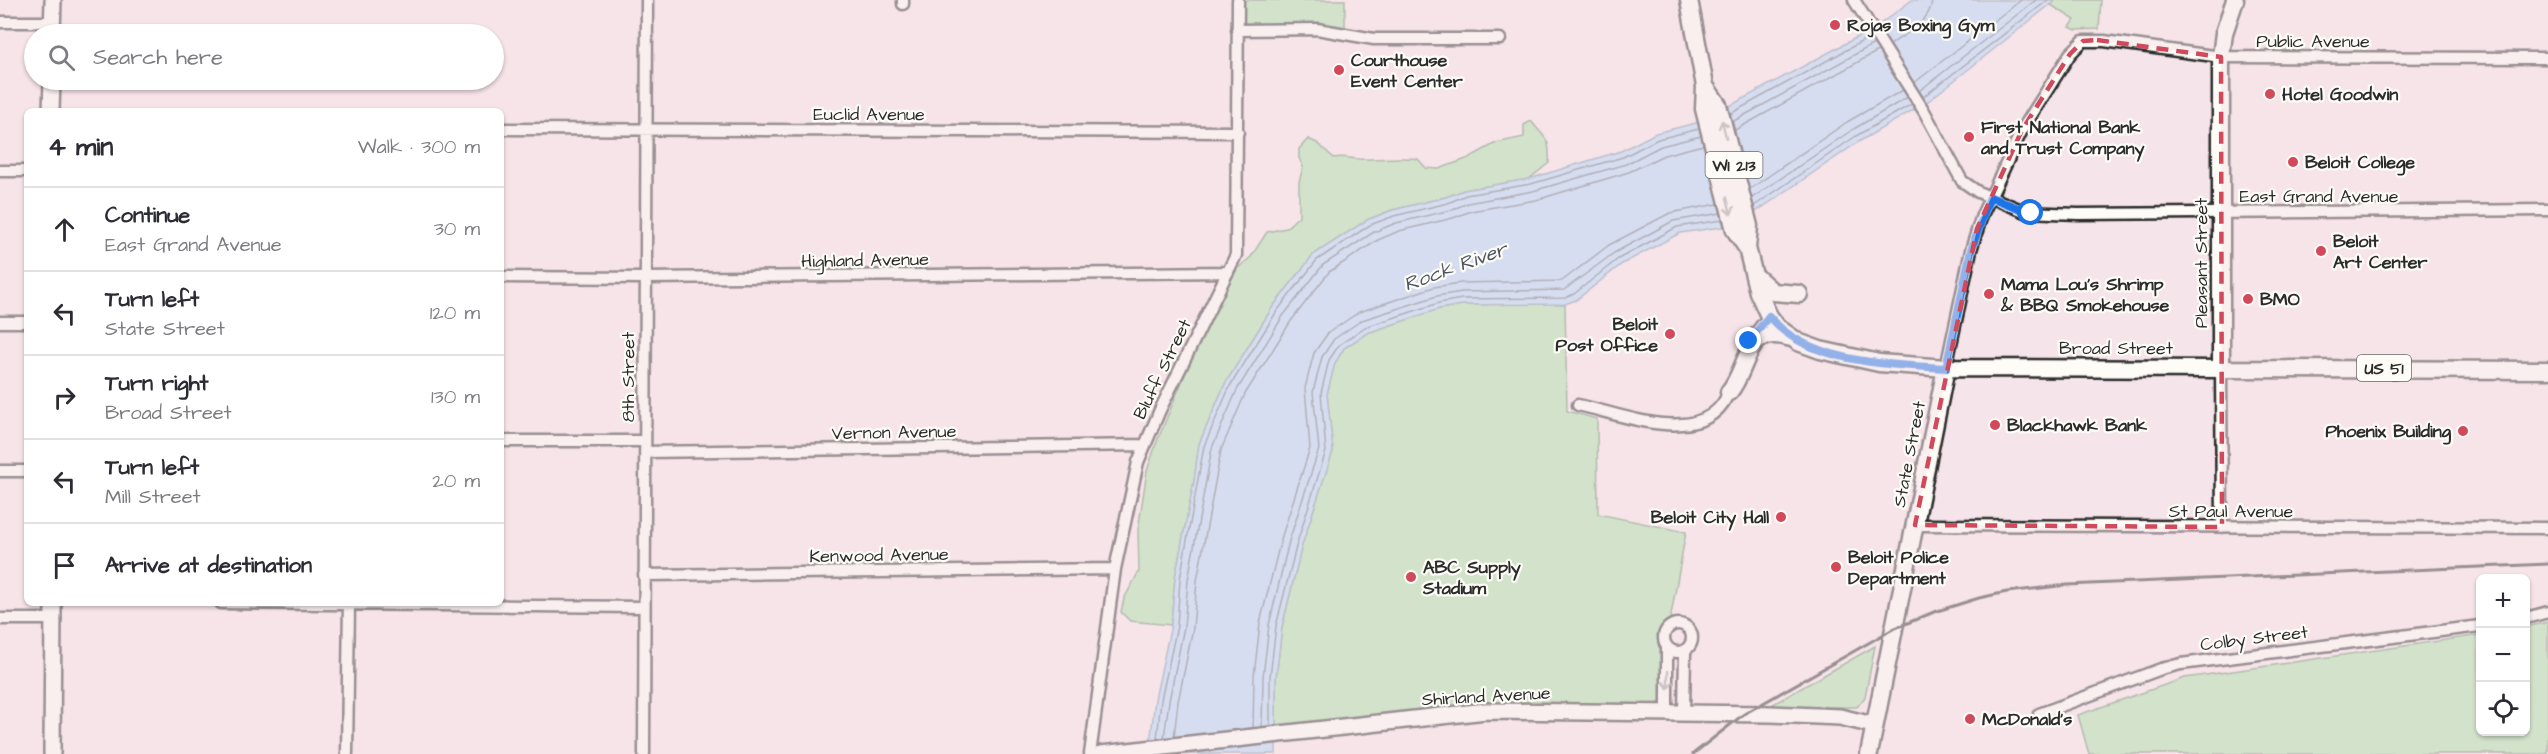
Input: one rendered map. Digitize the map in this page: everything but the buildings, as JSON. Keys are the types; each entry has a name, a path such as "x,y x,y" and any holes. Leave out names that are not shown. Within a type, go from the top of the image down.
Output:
{"main road":[{"name":"Broad Street","path":"1689,0 1705,86 1753,274 1769,316 1777,327 1792,338 1820,350 1879,363 1946,368 2548,370"},
{"name":"Pleasant Street","path":"2221,368 2221,57 2224,33 2235,0"},
{"path":"1753,274 1773,292 1800,294"},
{"path":"1727,397 1741,376 1748,351 1754,343 1773,336 1792,338"},
{"name":"State Street","path":"1869,754 1946,368"}],"street":[{"path":"53,0 53,24"},
{"name":"8th Street","path":"644,754 647,0"},
{"name":"Bluff Street","path":"1090,754 1115,569 1138,462 1144,445 1236,255 1238,0"},
{"name":"East Grand Avenue","path":"1854,0 1924,111 1956,174 1966,185 2031,213 2548,210"},
{"path":"0,22 24,25"},
{"path":"1237,30 1317,29 1374,39 1500,39"},
{"name":"Public Avenue","path":"2079,44 2097,40 2221,57 2548,58"},
{"name":"State Street","path":"1946,368 1971,250 1990,197 2022,130 2079,44"},
{"path":"51,108 52,90"},
{"name":"Euclid Avenue","path":"504,129 1238,132"},
{"path":"0,171 24,171"},
{"name":"Highland Avenue","path":"504,277 645,278 1228,272"},
{"path":"1578,405 1659,424 1682,425 1696,422 1714,412 1727,397 1739,360 1749,341 1769,316"},
{"path":"0,322 24,322"},
{"name":"Pleasant Street","path":"2221,368 2222,527"},
{"name":"Vernon Avenue","path":"504,441 645,446 1144,445"},
{"path":"0,471 24,471"},
{"name":"St Paul Avenue","path":"1915,525 2548,528"},
{"name":"Kenwood Avenue","path":"644,575 1115,569"},
{"path":"504,605 644,607"},
{"path":"52,754 53,606"},
{"path":"347,754 349,606"},
{"path":"2530,617 2548,612"},
{"path":"0,619 53,619"},
{"path":"1667,648 1676,652 1685,650 1691,643 1691,634 1686,627 1678,624 1670,626 1664,634 1667,648 1667,713"},
{"name":"Colby Street","path":"2039,714 2161,669 2181,664 2476,627"},
{"path":"1684,713 1685,650"},
{"name":"Shirland Avenue","path":"1101,754 1482,712 1684,713 1840,717 1873,725"}],"highlighted area":[{"path":"2097,40 2221,57 2222,527 1915,525 1977,229 2022,130 2070,54 2083,41"}],"green space":[{"path":"1244,0 1345,0 1345,30 1323,24 1243,24"},
{"path":"2056,0 2101,0 2099,29 2076,30 2070,27 2075,20 2051,5"},
{"path":"1531,121 1548,143 1549,163 1529,179 1464,190 1446,197 1392,210 1367,220 1313,255 1272,308 1225,384 1199,444 1175,578 1171,625 1130,621 1121,612 1124,599 1139,571 1138,530 1147,471 1156,444 1198,343 1238,268 1251,257 1267,232 1286,228 1299,216 1299,182 1303,167 1299,158 1299,149 1308,139 1317,143 1334,158 1411,158 1418,159 1426,168 1439,169 1469,158 1496,143 1524,137 1524,125"},
{"path":"1565,304 1567,411 1597,419 1598,514 1686,532 1672,620 1663,625 1657,635 1662,653 1661,701 1655,705 1276,730 1276,678 1282,627 1302,545 1333,451 1327,394 1335,363 1344,348 1367,333 1439,309 1462,305"},
{"path":"2548,622 2548,754 2089,754 2078,715 2185,678 2476,636 2476,736 2530,736 2530,626"},
{"path":"1875,646 1865,697 1857,707 1768,707"}],"water":[{"name":"Rock River","path":"1912,0 2056,0 1927,102 1860,141 1751,215 1728,226 1680,233 1622,264 1576,300 1565,304 1462,305 1439,309 1367,333 1344,348 1335,363 1327,394 1333,451 1302,545 1282,627 1276,678 1276,754 1149,754 1155,699 1171,625 1175,578 1199,444 1225,384 1272,308 1313,255 1367,220 1393,210 1446,197 1464,190 1529,179 1621,151 1656,133 1700,122 1876,27"}],"railway":[{"path":"1693,754 1744,714 1893,629 1934,612 1979,598 2007,592 2067,585 2548,564"}],"place":[{"name":"Rojas Boxing Gym","path":"1835,25"},
{"name":"Courthouse Event Center","path":"1339,70"},
{"name":"Hotel Goodwin","path":"2270,94"},
{"name":"First National Bank and Trust Company","path":"1969,137"},
{"name":"Beloit College","path":"2293,162"},
{"name":"Beloit Art Center","path":"2321,251"},
{"name":"Mama Lou's Shrimp & BBQ Smokehouse","path":"1989,294"},
{"name":"BMO","path":"2248,299"},
{"name":"Beloit Post Office","path":"1670,334"},
{"name":"Blackhawk Bank","path":"1995,425"},
{"name":"Phoenix Building","path":"2463,431"},
{"name":"Beloit City Hall","path":"1781,517"},
{"name":"Beloit Police Department","path":"1836,567"},
{"name":"ABC Supply Stadium","path":"1411,577"},
{"name":"McDonald's","path":"1970,719"}],"route":[{"path":"1749,341 1769,316 1787,335 1798,342 1820,350 1879,363 1946,368 1971,250 1990,197 2010,207 2031,213"}]}
